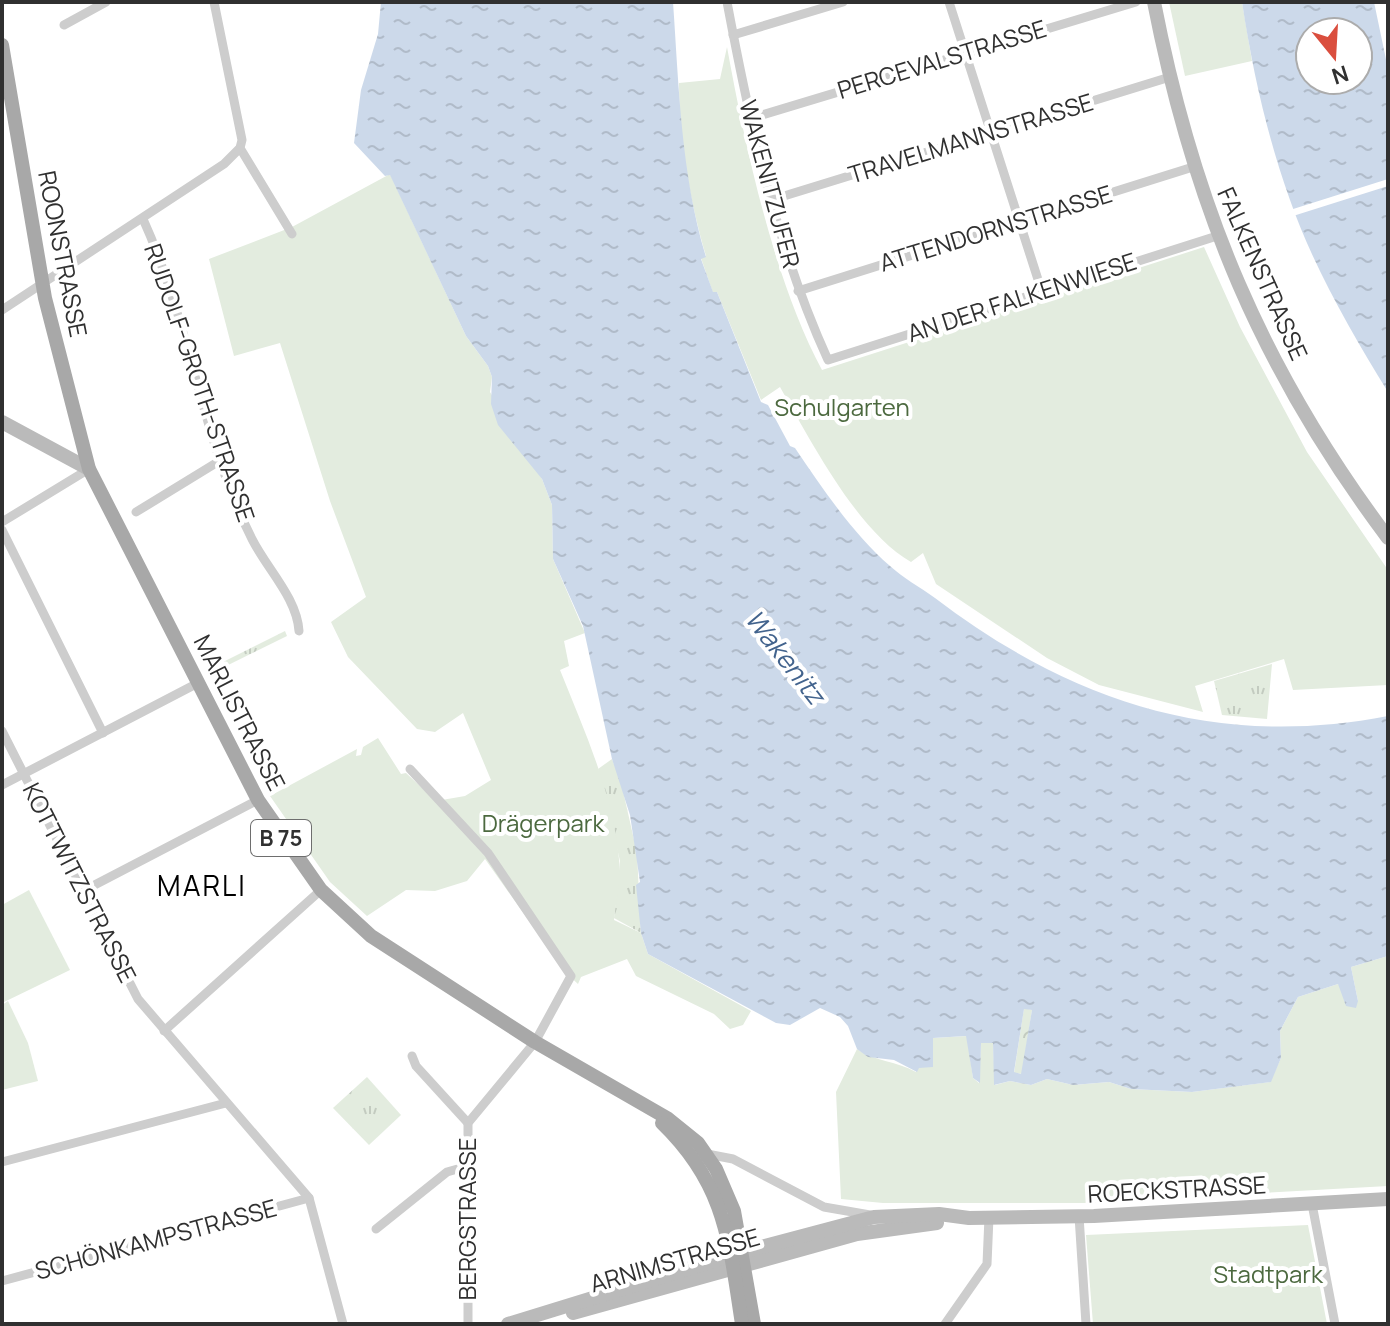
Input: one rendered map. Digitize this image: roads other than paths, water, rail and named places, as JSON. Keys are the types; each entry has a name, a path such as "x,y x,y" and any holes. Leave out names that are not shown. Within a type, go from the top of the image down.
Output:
{"main road":[{"name":"FALKENSTRASSE","path":"1154,2 1193,167 1246,305 1301,410 1388,538"},
{"name":"ROONSTRASSE","path":"2,45 42,284 89,469"},
{"path":"2,422 89,469"},
{"name":"MARLISTRASSE","path":"89,469 258,800 321,890 371,936 411,966 636,1103 682,1136"},
{"name":"B 75","path":"682,1136 707,1154 734,1211 742,1324"},
{"name":"B 75","path":"682,1136 714,1191 738,1261 754,1324"},
{"name":"ROECKSTRASSE","path":"833,1233 969,1218 1079,1216 1388,1199"},
{"name":"ROECKSTRASSE","path":"833,1233 882,1216 939,1214 969,1218"},
{"name":"ARNIMSTRASSE","path":"512,1324 833,1233"}],"street":[{"path":"64,25 106,2"},
{"path":"2,310 224,164 240,148 242,140 214,2"},
{"name":"WAKENITZUFER","path":"727,2 749,119 771,200 798,291 828,360"},
{"path":"733,35 843,2"},
{"path":"949,2 1042,292"},
{"name":"PERCEVALSTRASSE","path":"749,119 1136,2"},
{"name":"TRAVELMANNSTRASSE","path":"771,200 1170,77"},
{"path":"240,148 292,234"},
{"name":"ATTENDORNSTRASSE","path":"798,291 1193,167"},
{"name":"RUDOLF-GROTH-STRASSE","path":"143,219 169,288 221,460 252,539 298,616 299,631"},
{"name":"AN DER FALKENWIESE","path":"828,360 1217,236"},
{"path":"136,512 221,460"},
{"path":"2,522 89,469"},
{"path":"2,530 103,733"},
{"path":"2,785 198,683"},
{"name":"KOTTWITZSTRASSE","path":"2,731 138,999 309,1198"},
{"name":"BERGSTRASSE","path":"410,769 488,853 571,976 535,1042 468,1123 468,1324"},
{"path":"83,891 258,800"},
{"path":"164,1031 321,890"},
{"path":"412,1056 416,1066 468,1123"},
{"path":"2,1162 226,1103"},
{"path":"707,1154 733,1159 791,1193 828,1208 833,1233"},
{"path":"376,1229 447,1172 468,1166"},
{"path":"309,1198 343,1324"},
{"name":"SCHÖNKAMPSTRASSE","path":"2,1281 309,1198"},
{"path":"1312,1204 1335,1324"},
{"name":"ROECKSTRASSE","path":"828,1208 882,1216"},
{"path":"1079,1216 1086,1324"},
{"path":"945,1324 987,1264 989,1217"}],"water":[{"name":"Wakenitz","path":"381,2 673,2 686,163 706,257 701,259 713,292 717,292 761,402 768,405 790,446 795,448 839,510 876,553 900,575 987,635 1040,665 1094,690 1149,709 1206,721 1264,726 1325,725 1388,716 1388,956 1351,967 1358,1001 1356,1008 1346,1006 1338,984 1298,997 1280,1031 1281,1058 1271,1082 1192,1092 1131,1089 1109,1082 1073,1085 1047,1079 1031,1085 1010,1081 994,1085 993,1043 981,1043 980,1083 973,1078 966,1036 933,1038 933,1067 919,1068 917,1072 894,1060 868,1057 857,1049 848,1026 840,1017 820,1008 790,1025 776,1023 648,954 641,933 636,885 640,882 630,815 612,759 583,626 553,559 552,505 542,479 498,425 491,404 492,377 488,366 466,336 390,175 385,176 354,143 361,90 378,34","holes":["1024,1009 1032,1010 1021,1074 1014,1072"]},
{"path":"1242,2 1374,2 1388,69 1388,392 1334,298 1299,225 1267,127"}],"district":[{"name":"MARLI","path":"202,886"}],"park label":[{"name":"Schulgarten","path":"842,408"},
{"name":"Drägerpark","path":"543,824"},
{"name":"Stadtpark","path":"1268,1275"}]}
